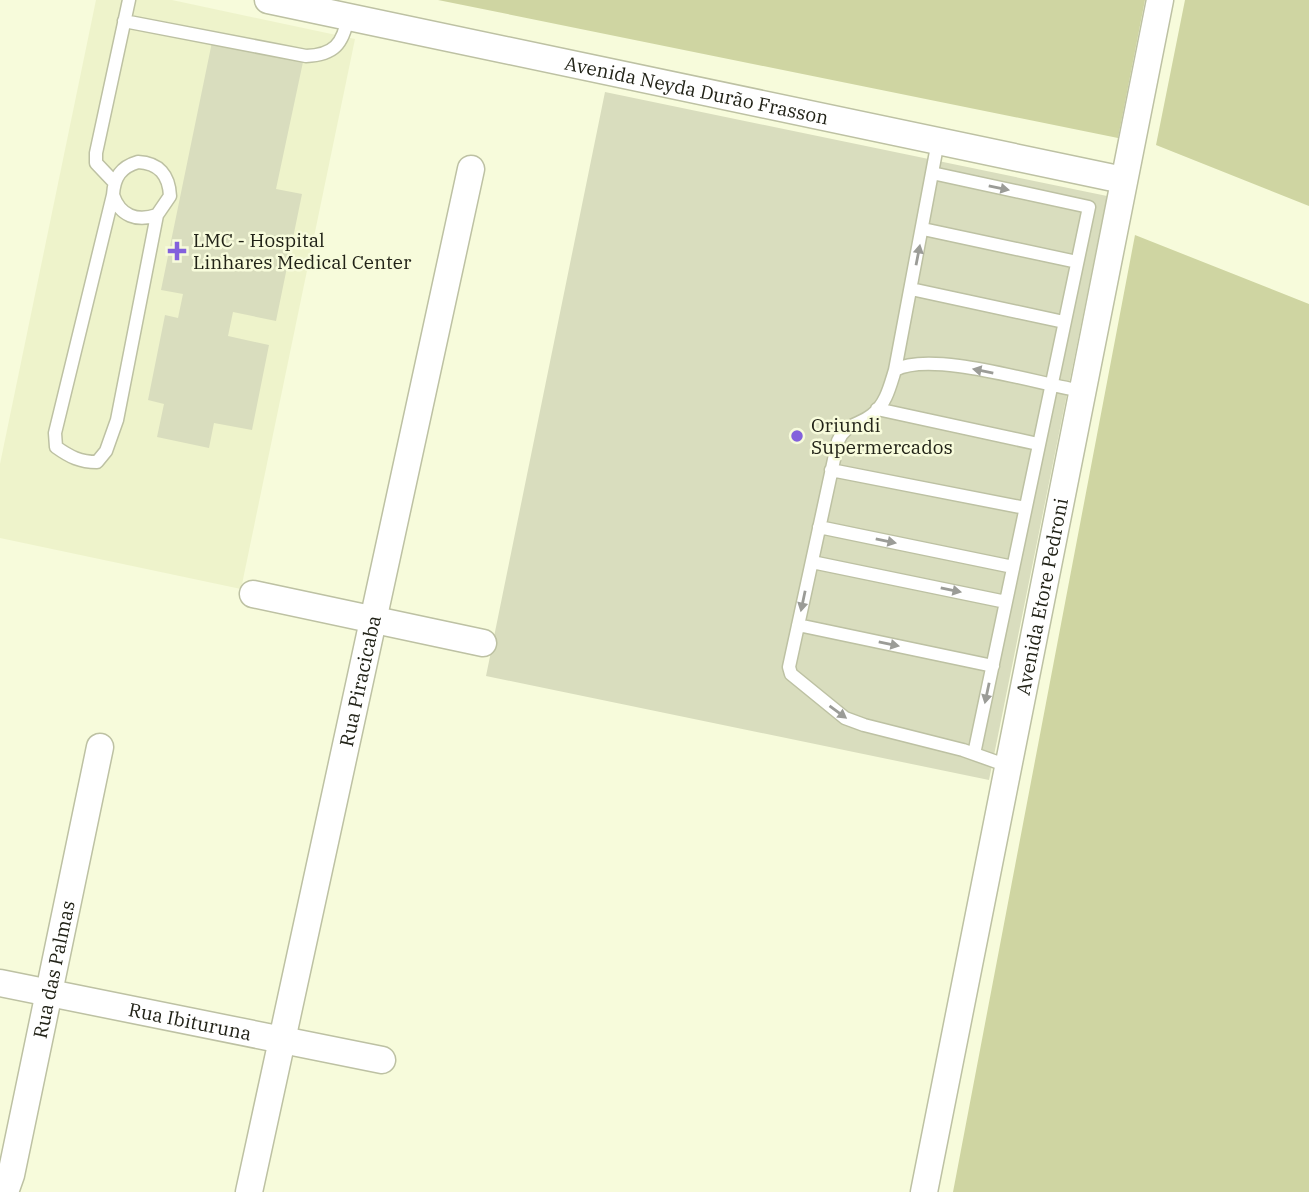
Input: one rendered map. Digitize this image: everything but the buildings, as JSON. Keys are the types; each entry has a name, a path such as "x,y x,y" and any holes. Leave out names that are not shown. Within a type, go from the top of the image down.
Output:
{"street":[{"name":"Avenida Neyda Durão Frasson","path":"268,0 1123,180"},
{"name":"Avenida Etore Pedroni","path":"924,1192 1160,0"},
{"name":"Rua Piracicaba","path":"249,1192 471,169"},
{"path":"253,594 483,643"},
{"name":"Rua das Palmas","path":"5,1192 11,1175 100,747"},
{"name":"Rua Ibituruna","path":"0,983 382,1060"}],"lane":[{"path":"129,0 96,163 114,189 116,205 140,219 157,215"},
{"path":"124,21 306,56 322,55 335,48 345,32 348,17"},
{"path":"937,141 923,229 895,370 884,401 871,415 843,430 838,442 789,667 791,674 845,718 1008,765"},
{"path":"138,162 148,163 166,175 170,196 157,215 117,420 106,451 97,462 82,462 69,457 56,447 55,433 114,189 119,173 127,166 138,162"},
{"path":"932,173 1089,207 974,754"},
{"path":"923,229 1077,262"},
{"path":"911,289 1064,322"},
{"path":"895,370 906,365 944,364 1082,391"},
{"path":"877,409 1038,444"},
{"path":"831,470 1025,508"},
{"path":"819,527 1013,567"},
{"path":"812,562 1006,602"},
{"path":"798,625 993,666"}],"shaded area":[{"name":"LMC - Hospital Linhares Medical Center","path":"96,0 172,0 355,39 241,589 0,538 0,464"},
{"path":"438,0 1145,0 1118,138"},
{"path":"1185,0 1309,0 1309,206 1156,145"},
{"path":"1135,235 1309,304 1309,1192 953,1192"}],"place":[{"name":"LMC - Hospital Linhares Medical Center","path":"177,251"},
{"name":"Oriundi Supermercados","path":"797,436"}]}
